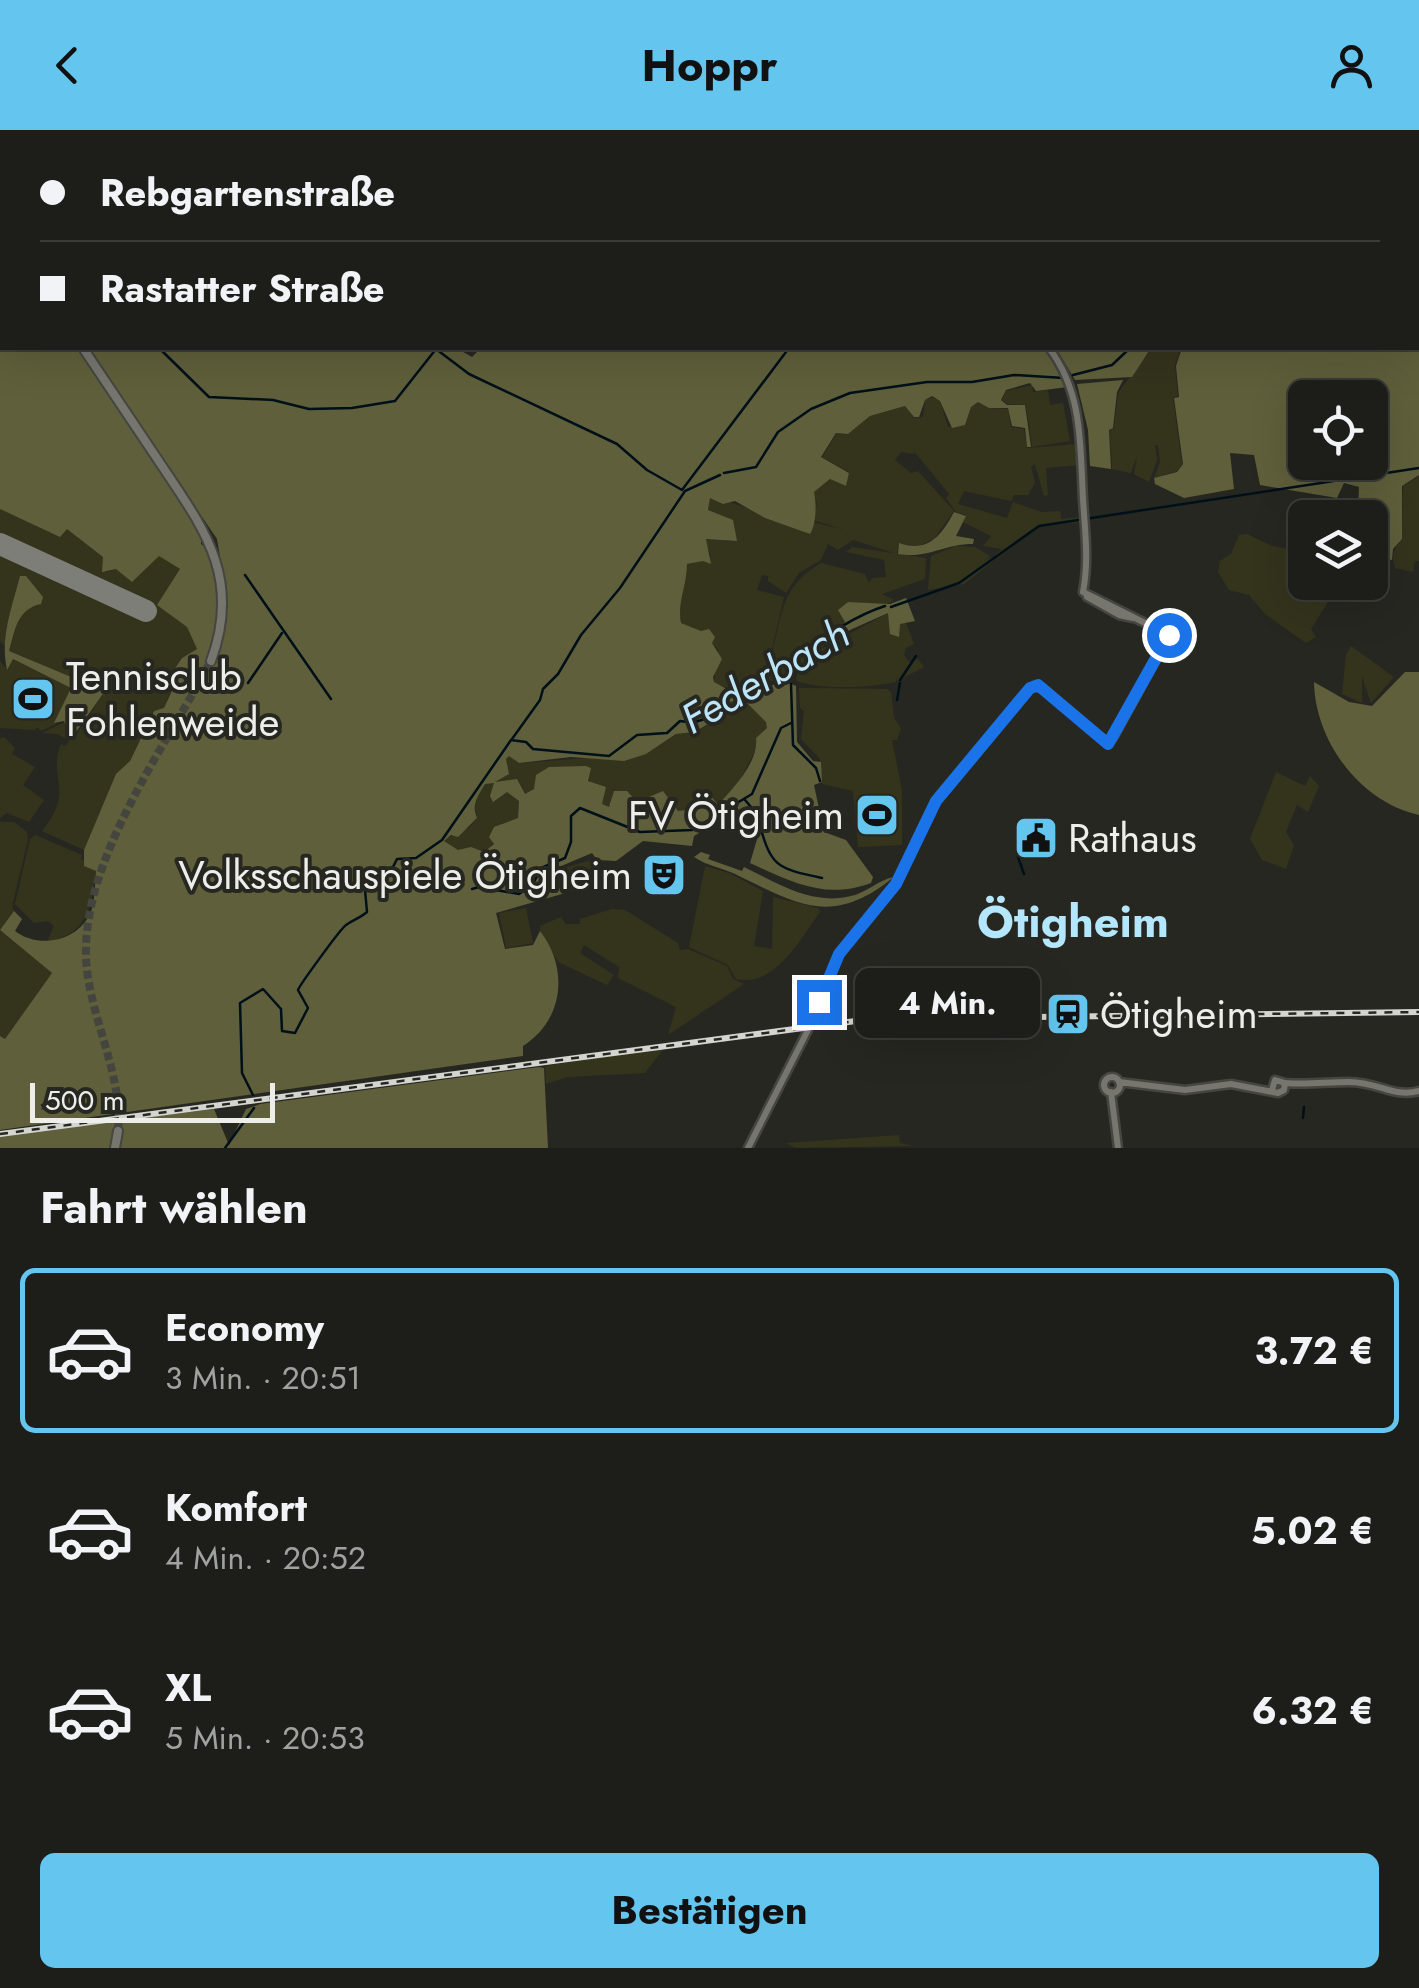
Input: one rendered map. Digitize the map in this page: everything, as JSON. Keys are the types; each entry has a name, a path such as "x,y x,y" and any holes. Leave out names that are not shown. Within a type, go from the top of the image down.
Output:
{"main road":[{"path":"83,350 212,546 221,577 223,612 212,662"},
{"path":"115,1148 118,1131"}],"street":[{"path":"812,1020 839,954 896,884 936,801 1035,685 1108,744 1169,635 1083,592 1089,558 1080,426 1068,379 1050,350"},
{"path":"748,1148 808,1030"},
{"path":"1118,1146 1116,1088 1133,1085 1185,1090 1228,1084 1272,1087 1278,1093 1285,1086 1296,1084 1380,1084 1404,1095 1419,1091"}],"shaded area":[{"path":"0,350 79,350 192,517 201,533 201,544 211,551 217,606 207,660 216,663 228,605 217,539 88,350 460,350 472,357 479,350 1045,350 1068,387 1036,391 1030,383 1006,390 1001,400 1007,405 1025,405 1031,447 1027,447 1025,428 1012,426 1008,408 989,408 978,402 971,407 965,425 952,428 940,401 932,396 925,400 919,417 914,417 905,406 870,416 848,434 836,433 821,457 849,473 846,486 830,479 814,492 814,526 810,534 765,518 735,501 723,504 710,498 708,510 733,520 737,541 706,539 711,564 687,564 681,623 701,631 709,629 722,659 714,682 743,698 727,703 714,720 695,732 676,734 646,754 624,761 571,757 519,763 509,756 509,774 495,782 517,779 525,794 534,789 536,775 549,767 586,766 591,768 588,781 606,787 602,804 609,807 614,791 627,791 637,802 663,791 678,811 699,808 705,802 703,794 710,795 718,805 744,774 756,738 767,728 747,703 748,699 777,684 789,683 796,686 797,742 813,761 821,762 822,782 814,785 824,832 846,840 873,877 871,883 824,889 795,882 750,863 758,836 749,813 740,809 694,836 692,846 643,841 616,861 597,860 592,853 547,872 550,884 557,882 562,894 496,913 505,949 533,945 540,931 555,961 558,993 554,1008 537,1035 523,1046 523,1056 0,1130 0,1036 5,1039 52,973 0,930 14,911 22,919 15,931 35,940 57,940 85,922 92,908 96,871 84,866 84,850 116,774 130,761 154,711 164,708 175,684 172,673 182,658 197,649 187,627 157,605 180,569 159,556 132,582 116,569 102,572 103,557 67,529 60,537 0,509","holes":["494,783 490,796 493,802 507,792 519,801 518,818 494,827 489,837 494,844 484,852 471,847 458,850 444,841 451,835 458,837 477,818 475,809 485,784"]},
{"path":"1057,350 1150,350 1132,377 1075,380"},
{"path":"1150,350 1180,350 1175,366 1178,396 1173,398 1182,464 1177,471 1154,478 1160,462 1158,445 1149,482 1134,474 1137,456 1131,473 1112,469 1110,430 1114,428 1118,393"},
{"path":"1181,350 1419,350 1419,475 1402,486 1402,539 1393,549 1392,560 1388,559 1388,500 1359,500 1359,487 1344,483 1337,498 1260,485 1254,455 1230,453 1234,489 1184,498 1155,484 1154,478 1177,472 1183,464 1174,398 1179,397 1176,366"},
{"path":"1123,380 1117,392 1113,428 1109,430 1111,469 1090,466 1088,430 1077,384"},
{"path":"1032,385 1033,392 1048,390 1050,405 1063,403 1070,441 1032,447 1026,405 1002,400 1006,391"},
{"path":"932,397 940,401 948,427 965,425 971,407 978,402 989,408 1008,409 1011,427 1024,429 1027,448 1078,444 1079,465 1046,468 1048,495 1044,496 1035,464 1031,466 1035,483 1028,495 1014,495 1011,501 964,491 958,504 1007,518 1013,502 1041,512 1060,511 1061,519 1081,517 1082,522 1039,526 997,558 994,556 1002,549 983,546 991,536 963,522 966,515 956,512 946,498 949,494 913,450 915,454 901,452 895,460 911,473 918,471 954,511 934,539 917,547 899,543 897,554 926,558 925,579 882,594 894,600 887,604 848,602 839,609 845,622 838,630 841,634 810,655 888,613 891,620 906,623 914,644 906,648 904,655 911,664 917,658 924,667 897,681 897,676 896,682 845,687 807,684 796,681 799,662 793,671 794,680 769,681 746,696 741,688 765,672 732,690 714,683 718,650 701,631 681,623 687,564 711,557 705,539 737,541 708,510 710,498 747,508 809,534 813,522 845,530 813,520 817,503 814,492 830,479 846,486 849,472 822,457 837,433 848,434 870,416 906,406 914,418 923,417 925,400","holes":["853,540 895,553 852,547 846,552 884,560 886,577 872,578 869,583 865,574 821,563 807,573 796,583 784,605 769,662 784,597 757,590 762,575 786,593 799,573 821,560 828,544 838,550"]},
{"path":"1419,476 1419,561 1415,561 1413,572 1395,568 1393,556 1402,539 1403,486"},
{"path":"0,509 60,536 67,528 104,557 106,572 116,569 125,573 159,555 181,570 158,605 187,627 197,649 182,658 164,709 153,711 130,761 116,775 84,850 42,831 57,805 58,756 61,744 66,746 69,741 58,734 42,733 65,722 75,737 105,691 9,651 0,641"},
{"path":"954,512 966,516 956,536 974,539 973,544 919,555 898,554 899,543 918,546 932,540"},
{"path":"1247,534 1288,549 1288,600 1329,600 1311,629 1316,637 1306,643 1265,614 1249,595 1229,590 1218,572 1220,561 1231,554 1239,535"},
{"path":"956,546 975,547 990,556 983,562 991,557 994,560 964,584 928,590 931,556"},
{"path":"20,576 26,576 43,597 41,604 22,616 9,651 105,691 71,739 64,721 54,723 71,688 13,659 7,670 6,635"},
{"path":"906,598 915,621 900,624 899,637 890,634 888,613 841,634 838,630 845,622 838,610 848,602 890,604"},
{"path":"1351,646 1394,677 1371,703 1362,676 1362,703 1342,694 1346,655"},
{"name":"Tennisclub Fohlenweide","path":"12,659 72,688 56,724 41,731 37,727 0,728 0,661 7,669"},
{"path":"1405,672 1419,672 1419,815 1398,808 1360,783 1332,747 1316,704 1314,682 1349,702 1372,706"},
{"path":"799,688 891,692 894,718 901,728 897,740 892,740 902,790 902,845 858,847 853,791 822,784 820,759 801,739 804,711 800,708"},
{"path":"743,698 767,722 767,728 739,782 718,806 703,795 705,802 700,808 678,811 636,803 627,791 614,791 610,807 601,804 588,780 534,789 525,795 517,779 507,792 519,801 518,819 502,823 494,843 484,853 458,851 443,840 469,828 477,818 479,793 509,755 519,763 646,754 677,734 696,732 714,720 727,703"},
{"path":"4,737 15,748 12,754 35,767 23,785 44,800 29,822 7,813 0,818 0,738"},
{"path":"1276,772 1305,786 1310,776 1319,786 1308,812 1297,805 1286,832 1294,845 1286,869 1262,860 1250,839"},
{"path":"0,822 14,822 27,832 28,840 14,911 0,930"},
{"path":"35,835 82,855 81,859 96,870 89,907 80,925 47,942 54,926 48,921 34,923 15,904 30,839"},
{"path":"701,852 710,855 708,859 742,871 744,867 795,891 822,898 857,894 894,877 852,902 816,906 704,863 694,857"},
{"path":"591,860 597,879 587,882 588,886 562,894 558,881 550,884 547,873"},
{"path":"705,866 729,873 763,891 754,946 772,949 773,897 818,908 820,912 775,969 750,980 736,979 728,965 689,947"},
{"path":"526,908 533,943 506,948 499,913"},
{"path":"612,909 625,910 678,943 680,950 688,949 727,966 733,979 744,984 668,1035 676,1007 618,978 619,967 584,945 580,953 614,975 607,985 558,962 540,931 540,926 561,917 566,924 580,924 580,919"},
{"path":"0,930 52,973 5,1039 0,1036"},
{"path":"665,1047 645,1073 568,1077 546,1084 545,1066"},
{"path":"544,1068 548,1148 118,1148 121,1131 114,1130 112,1148 0,1148 0,1135 214,1109 229,1145 246,1109 260,1104"},
{"path":"899,1135 900,1143 914,1146 796,1148 786,1143"}],"waterway":[{"path":"161,350 209,397 273,400 309,409 395,401 435,350"},
{"path":"437,350 469,374 617,444 647,470 682,490 787,350"},
{"path":"1073,375 1112,365 1128,350"},
{"path":"724,473 756,467 778,432 811,409 850,393 1014,375 1064,378"},
{"name":"Federbach","path":"891,607 959,583 1039,526 1419,468"},
{"path":"512,739 540,700 543,689 620,588 685,491 720,475"},
{"path":"245,575 331,699"},
{"name":"Federbach","path":"253,1095 242,1073 240,1003 263,989 281,1009 282,1031 295,1033 308,1008 298,990 343,928 367,912 365,890 389,875 397,859 416,858 442,840 511,740 526,742 533,749 609,756 637,735 667,733 680,721 702,720 715,704 759,681 844,625 885,606"},
{"path":"248,683 282,633"},
{"path":"900,680 916,656"},
{"path":"789,665 790,679"},
{"path":"897,700 900,683"},
{"path":"791,684 793,745 816,768 820,781"},
{"path":"472,889 519,894 533,884 541,868 565,858 571,842 571,816 580,808 640,832 692,830 752,794 781,728 791,723"},
{"path":"745,800 757,814"},
{"path":"758,819 767,847 777,862 822,878"},
{"path":"1018,857 1024,874"},
{"path":"1303,1118 1304,1107"},
{"name":"Federbach","path":"225,1148 254,1108"}],"runway":[{"path":"0,544 146,611"}],"tunnel":[{"path":"118,1131 116,1089 88,979 89,919 98,881 130,803 211,661"}],"railway":[{"path":"0,1134 871,1019 1419,1012"}],"place":[{"name":"Tennisclub Fohlenweide","path":"33,699"},
{"name":"FV Ötigheim","path":"877,815"},
{"name":"Rathaus","path":"1036,838"},
{"name":"Volksschauspiele Ötigheim","path":"664,875"},
{"name":"Ötigheim","path":"1068,1014"}],"district":[{"name":"Ötigheim","path":"1073,921"}],"route":[{"path":"819,1002 839,954 896,884 936,801 1030,688 1038,685 1108,744 1153,670 1169,635"}]}
